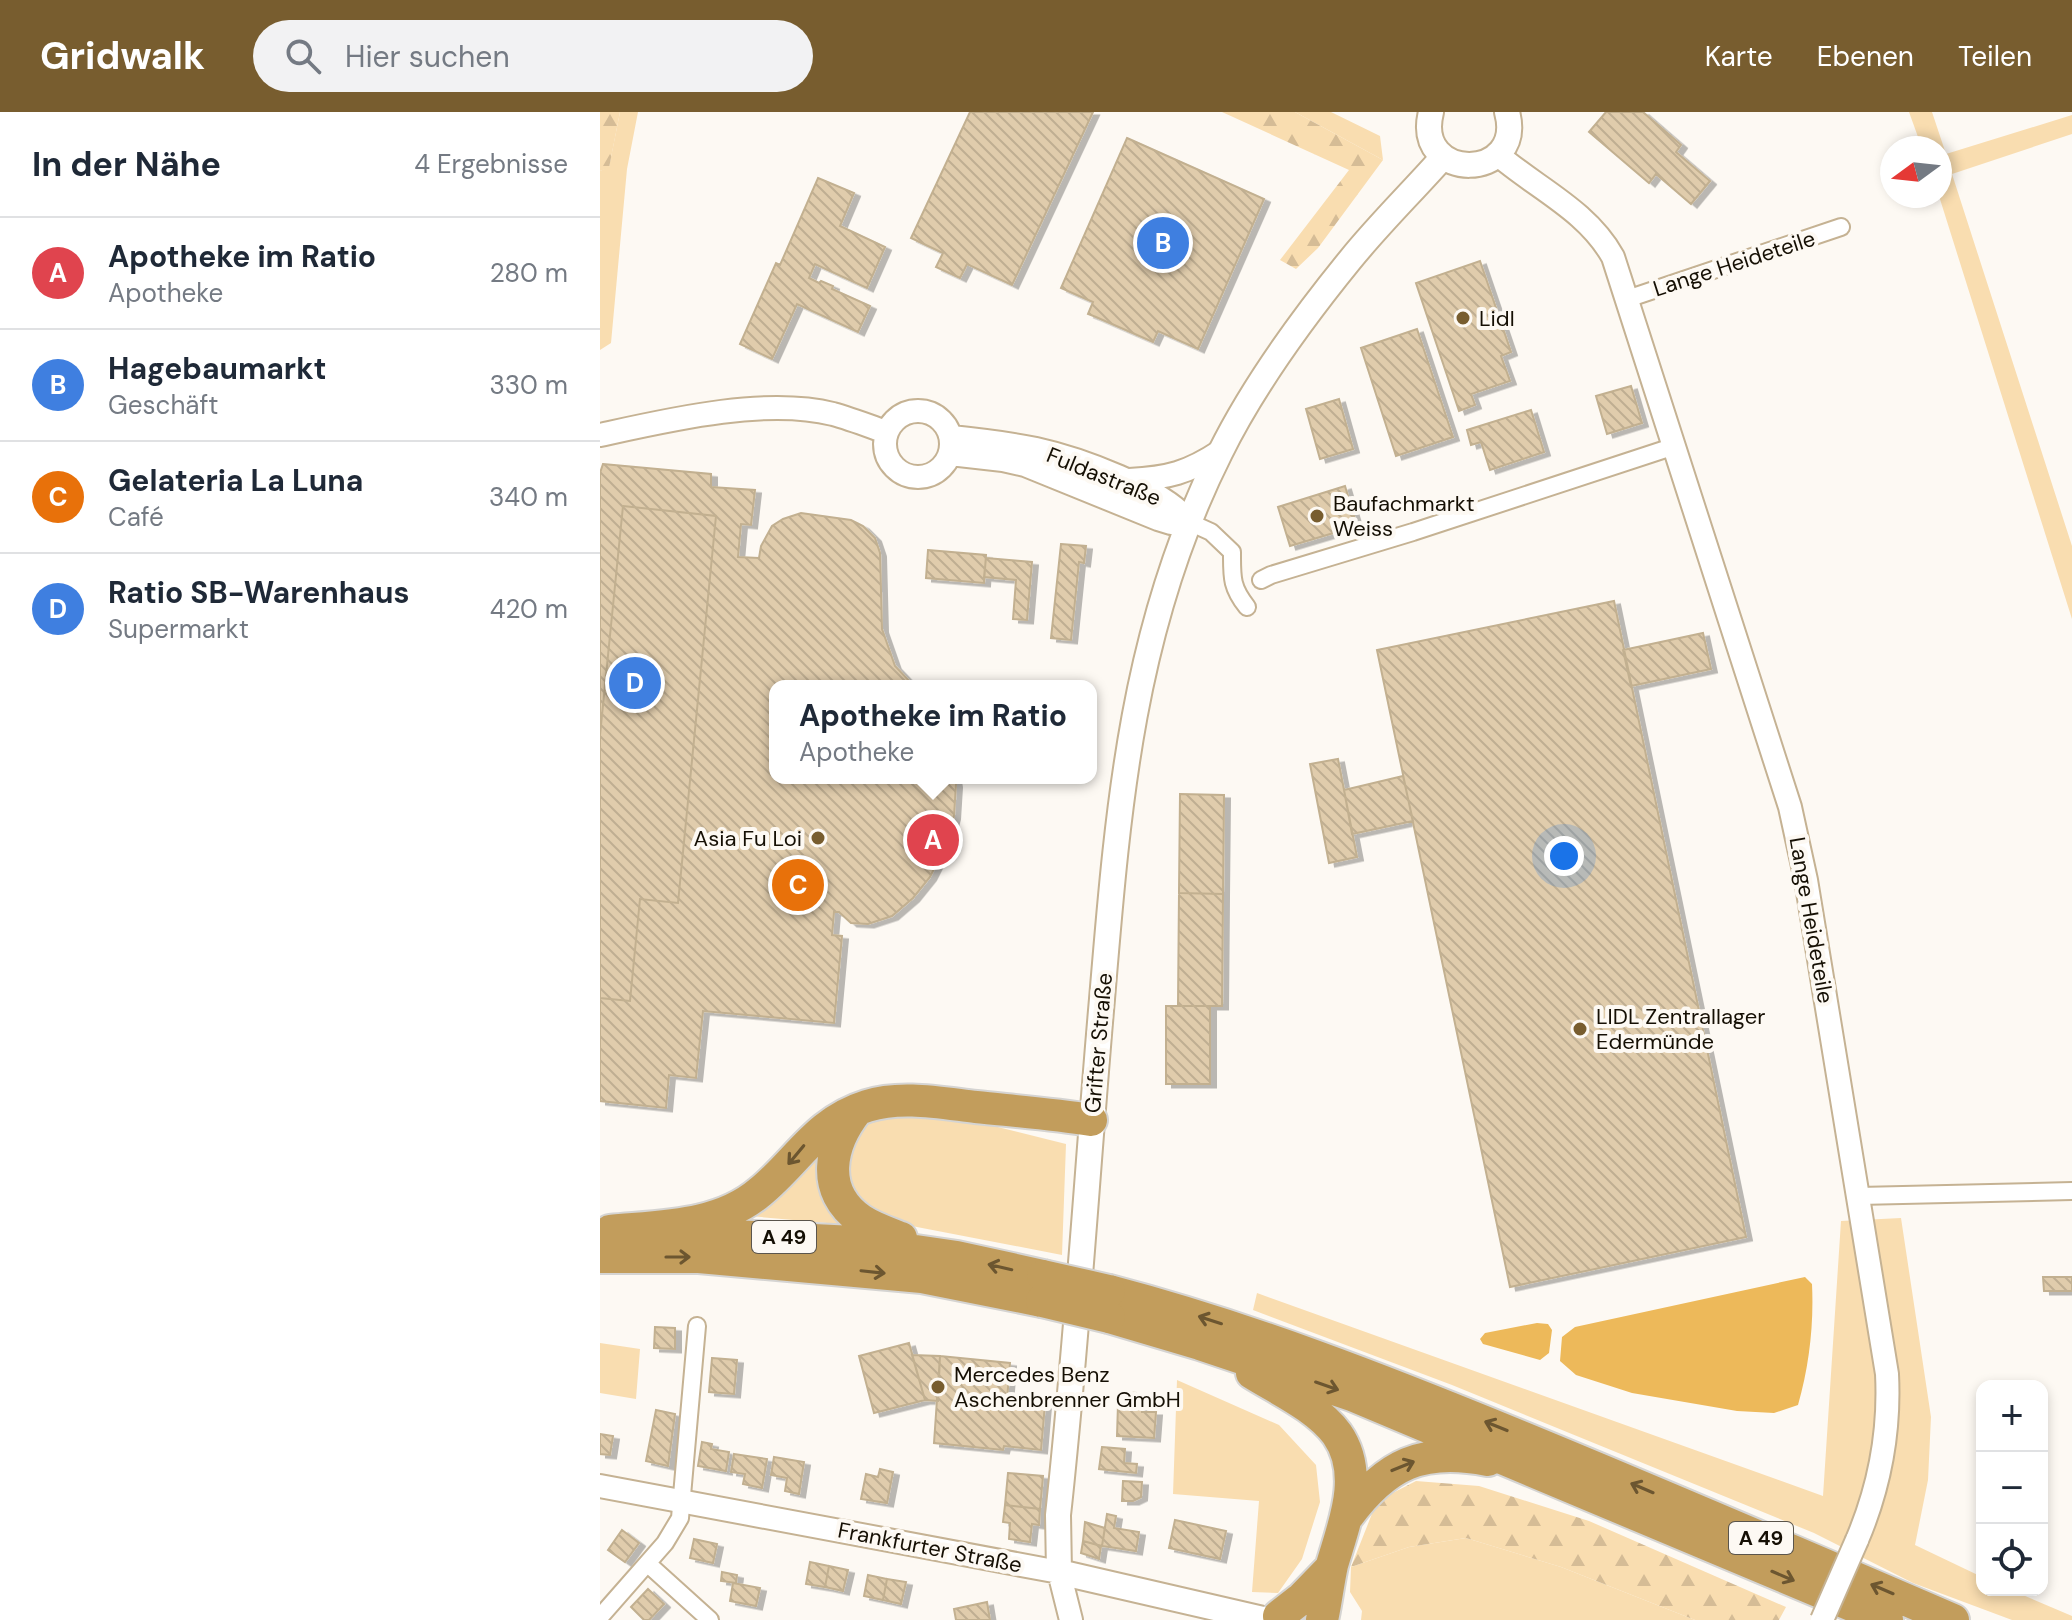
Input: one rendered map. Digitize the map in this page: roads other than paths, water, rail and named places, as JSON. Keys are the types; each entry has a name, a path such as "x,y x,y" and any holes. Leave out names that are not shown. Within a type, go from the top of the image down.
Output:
{"highway":[{"path":"603,1240 727,1213 758,1195 805,1144 826,1127 858,1109 880,1102 930,1102 1091,1120"},
{"path":"858,1109 838,1137 833,1159 836,1184 845,1203 860,1219 875,1227 957,1257"},
{"name":"A 49","path":"603,1240 827,1240 957,1257 1043,1289"},
{"name":"A 49","path":"603,1240 699,1257 1043,1289 1109,1304 1171,1307 1359,1372 1568,1456 1953,1620"},
{"name":"A 49","path":"1109,1304 1200,1344 1352,1395 1887,1620"},
{"path":"1200,1344 1309,1409 1336,1434 1350,1471 1347,1517 1331,1568 1321,1620"},
{"path":"1347,1517 1376,1482 1398,1467 1412,1462 1441,1457 1477,1458 1531,1469"},
{"path":"1268,1618 1310,1591 1331,1568"}],"main road":[{"path":"1431,112 1429,133 1432,142 1443,157 1467,166 1483,164 1503,148 1509,131 1507,112"},
{"name":"Grifter Straße","path":"1059,1572 1058,1515 1111,897 1130,734 1143,666 1162,598 1189,522 1249,399 1352,257 1443,157"},
{"name":"Frankfurter Straße","path":"1059,1572 1268,1618 1321,1620"}],"street":[{"name":"Lange Heideteile","path":"1497,154 1585,219 1613,257 1793,819 1806,880 1885,1351 1889,1398 1881,1470 1857,1540 1822,1620"},
{"name":"Lange Heideteile","path":"1627,299 1841,227"},
{"path":"600,435 684,416 785,409 831,414 886,432"},
{"path":"915,410 934,415 947,428 950,446 946,462 933,474 915,478 905,475 889,462 885,452 886,432 898,417 915,410"},
{"name":"Fuldastraße","path":"950,446 1037,449 1154,493 1180,510 1189,522"},
{"name":"Fuldastraße","path":"950,446 1025,465 1158,519 1171,523 1189,522"},
{"path":"1261,580 1675,446"},
{"path":"1124,481 1161,478 1185,472 1221,451"},
{"path":"1189,522 1211,532 1232,552 1232,580 1236,593 1247,607"},
{"path":"1859,1196 2072,1191"},
{"path":"600,1617 665,1543 680,1518 697,1326"},
{"name":"Frankfurter Straße","path":"600,1486 1059,1572"},
{"path":"648,1564 710,1620"},
{"path":"1059,1572 1071,1620"}],"place":[{"name":"Hagebaumarkt","path":"1163,243"},
{"name":"Lidl","path":"1463,318"},
{"name":"Baufachmarkt Weiss","path":"1317,516"},
{"name":"Ratio SB-Warenhaus","path":"635,683"},
{"name":"Asia Fu Loi","path":"818,838"},
{"name":"Apotheke im Ratio","path":"933,840"},
{"name":"Gelateria La Luna","path":"798,885"},
{"name":"LIDL Zentrallager Edermünde","path":"1580,1029"},
{"name":"Mercedes Benz Aschenbrenner GmbH","path":"938,1387"}]}
